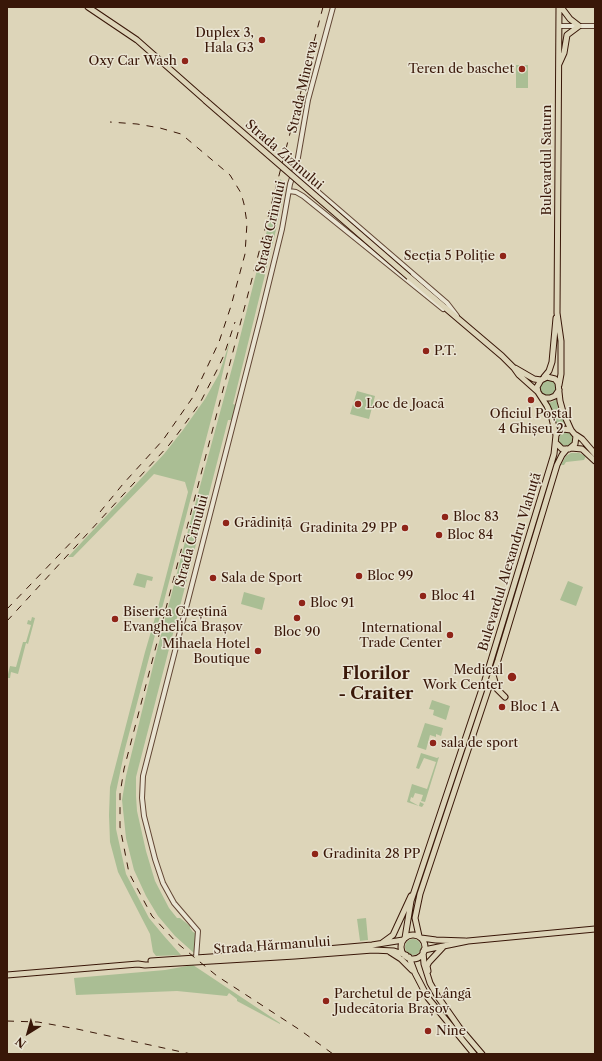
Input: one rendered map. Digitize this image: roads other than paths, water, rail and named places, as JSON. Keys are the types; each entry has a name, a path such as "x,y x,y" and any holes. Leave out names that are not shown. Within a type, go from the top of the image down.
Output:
{"main road":[{"name":"Strada Zizinului","path":"88,7 137,40 463,323 514,368 519,375 539,393"},
{"name":"Bulevardul Saturn","path":"543,378 549,371 552,362 557,313 560,7"},
{"path":"559,64 564,53 568,33 580,26 570,20 560,7"},
{"name":"Bulevardul Saturn","path":"557,313 561,341 561,374 559,388 563,412 571,430"},
{"name":"Strada Zizinului","path":"514,368 534,378 543,378"},
{"path":"539,393 545,398 555,396 559,388 555,379 550,377 543,378 538,385 539,393 549,410 556,435 556,443 560,447 582,449 595,461"},
{"path":"556,435 563,428 571,430 582,439 595,454"},
{"path":"569,449 576,442 576,434"},
{"name":"Bulevardul Alexandru Vlahuță","path":"404,939 414,892 493,656 554,454 556,443"},
{"name":"Bulevardul Alexandru Vlahuță","path":"420,937 415,918 420,894 493,675 557,466 562,455 569,449"},
{"path":"493,675 497,689 505,698"},
{"path":"378,944 386,941 393,935 408,900 414,892"},
{"path":"407,956 418,957 424,951 468,941 595,929"},
{"path":"468,941 436,940 412,935 404,939 402,946 414,973 428,998 474,1054"},
{"path":"420,937 425,944 424,964 434,991 459,1027 482,1054"},
{"name":"Strada Hărmanului","path":"138,964 145,962 315,950 378,944 404,939"},
{"path":"428,976 427,966 429,962 444,946"},
{"name":"Strada Hărmanului","path":"7,975 138,964 153,965 373,950 394,951 407,956"},
{"path":"386,950 401,959 414,973"}],"street":[{"name":"Strada Minerva","path":"294,172 297,163 308,100 333,7"},
{"path":"559,26 595,26"},
{"name":"Strada Crinului","path":"196,958 197,928 183,915 174,903 159,874 144,816 142,798 143,776 281,233 294,172"},
{"name":"Strada Zizinului","path":"294,172 447,303 463,323"},
{"name":"Strada Zizinului","path":"289,191 296,192 304,196 435,303 463,323"}],"railway":[{"path":"323,7 124,769 120,794 120,827 129,873 152,916 177,943 217,976 300,1030 333,1054"},
{"path":"100,512 163,440 193,397 219,342 231,306 245,254 247,223 241,193 230,175 181,134 137,124 110,122"},
{"path":"7,621 169,445 179,432 200,403 217,370 224,355 235,322"},
{"path":"7,609 82,531"},
{"path":"7,1021 38,1022 191,1054"}],"place":[{"name":"Duplex 3, Hala G3","path":"262,40"},
{"name":"Oxy Car Wash","path":"185,61"},
{"name":"Teren de baschet","path":"522,69"},
{"name":"Secția 5 Poliție","path":"503,256"},
{"name":"P.T.","path":"426,351"},
{"name":"Oficiul Poștal 4 Ghișeu 2","path":"531,400"},
{"name":"Loc de Joacă","path":"358,404"},
{"name":"Bloc 83","path":"445,517"},
{"name":"Grădiniță","path":"226,523"},
{"name":"Gradinita 29 PP","path":"405,528"},
{"name":"Bloc 84","path":"439,535"},
{"name":"Bloc 99","path":"359,576"},
{"name":"Sala de Sport","path":"213,578"},
{"name":"Bloc 41","path":"423,596"},
{"name":"Bloc 91","path":"302,603"},
{"name":"Bloc 90","path":"297,618"},
{"name":"Biserica Creștină Evanghelică Brașov","path":"115,619"},
{"name":"International Trade Center","path":"450,635"},
{"name":"Mihaela Hotel Boutique","path":"258,651"},
{"name":"Medical Work Center","path":"512,677"},
{"name":"Bloc 1 A","path":"502,707"},
{"name":"sala de sport","path":"433,743"},
{"name":"Gradinita 28 PP","path":"315,854"},
{"name":"Parchetul de pe Lângă Judecătoria Brașov","path":"326,1001"},
{"name":"Nine","path":"428,1031"}],"district":[{"name":"Florilor - Craiter","path":"376,684"}]}
